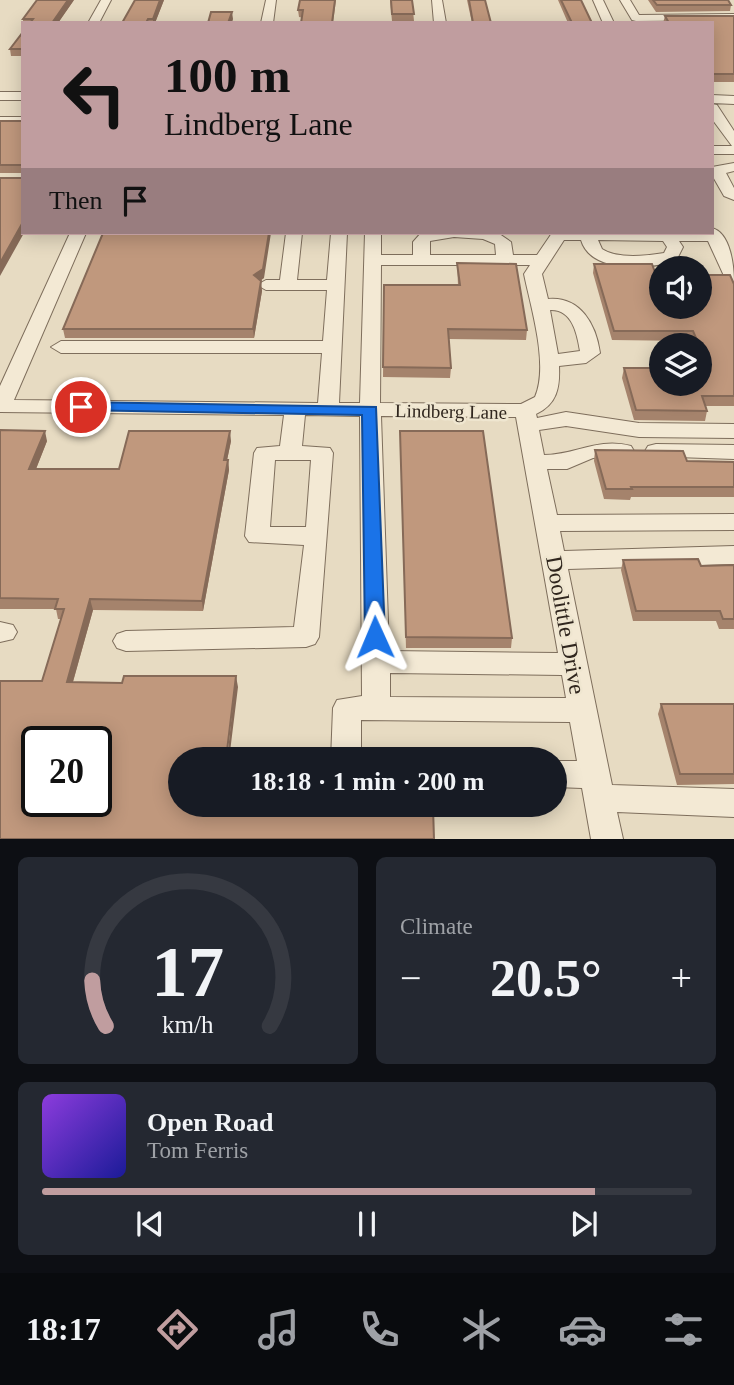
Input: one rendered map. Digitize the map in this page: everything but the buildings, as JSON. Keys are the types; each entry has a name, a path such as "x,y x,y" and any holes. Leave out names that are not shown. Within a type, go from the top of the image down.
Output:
{"street":[{"path":"94,21 106,0"},
{"path":"267,21 271,0"},
{"path":"437,0 440,21"},
{"path":"598,0 608,21"},
{"path":"625,0 636,18 734,17"},
{"path":"0,96 21,96"},
{"path":"714,99 734,100"},
{"path":"714,111 734,142"},
{"path":"0,121 21,121"},
{"path":"714,150 734,150"},
{"path":"734,167 717,170 729,193 734,195"},
{"path":"1,406 77,235"},
{"path":"288,285 294,235"},
{"path":"328,410 339,235"},
{"path":"373,235 370,410 376,708"},
{"path":"422,260 421,242 424,237 432,235"},
{"path":"494,235 503,242 505,260"},
{"path":"526,419 544,401 549,389 548,360 533,274 558,235"},
{"path":"668,236 675,247 673,254 668,258 651,260 605,259 591,247 588,235 690,235"},
{"path":"712,235 734,278"},
{"path":"373,260 542,260"},
{"path":"266,285 335,285"},
{"path":"539,306 564,305 576,313 589,341 590,353 579,359 548,360"},
{"path":"61,346 332,347"},
{"name":"Lindberg Lane","path":"1,406 370,410 566,419 639,430 734,430"},
{"path":"290,453 295,409"},
{"name":"Doolittle Drive","path":"526,419 607,839"},
{"path":"535,462 567,462 590,451 734,452"},
{"path":"126,641 306,637 317,536 322,453 265,453 257,536 317,536"},
{"path":"547,523 734,522"},
{"path":"555,560 734,555"},
{"path":"376,662 573,664"},
{"path":"346,747 346,708 582,710"},
{"path":"567,778 597,787 734,803"}],"route":[{"path":"81,407 370,410 375,637"}]}
